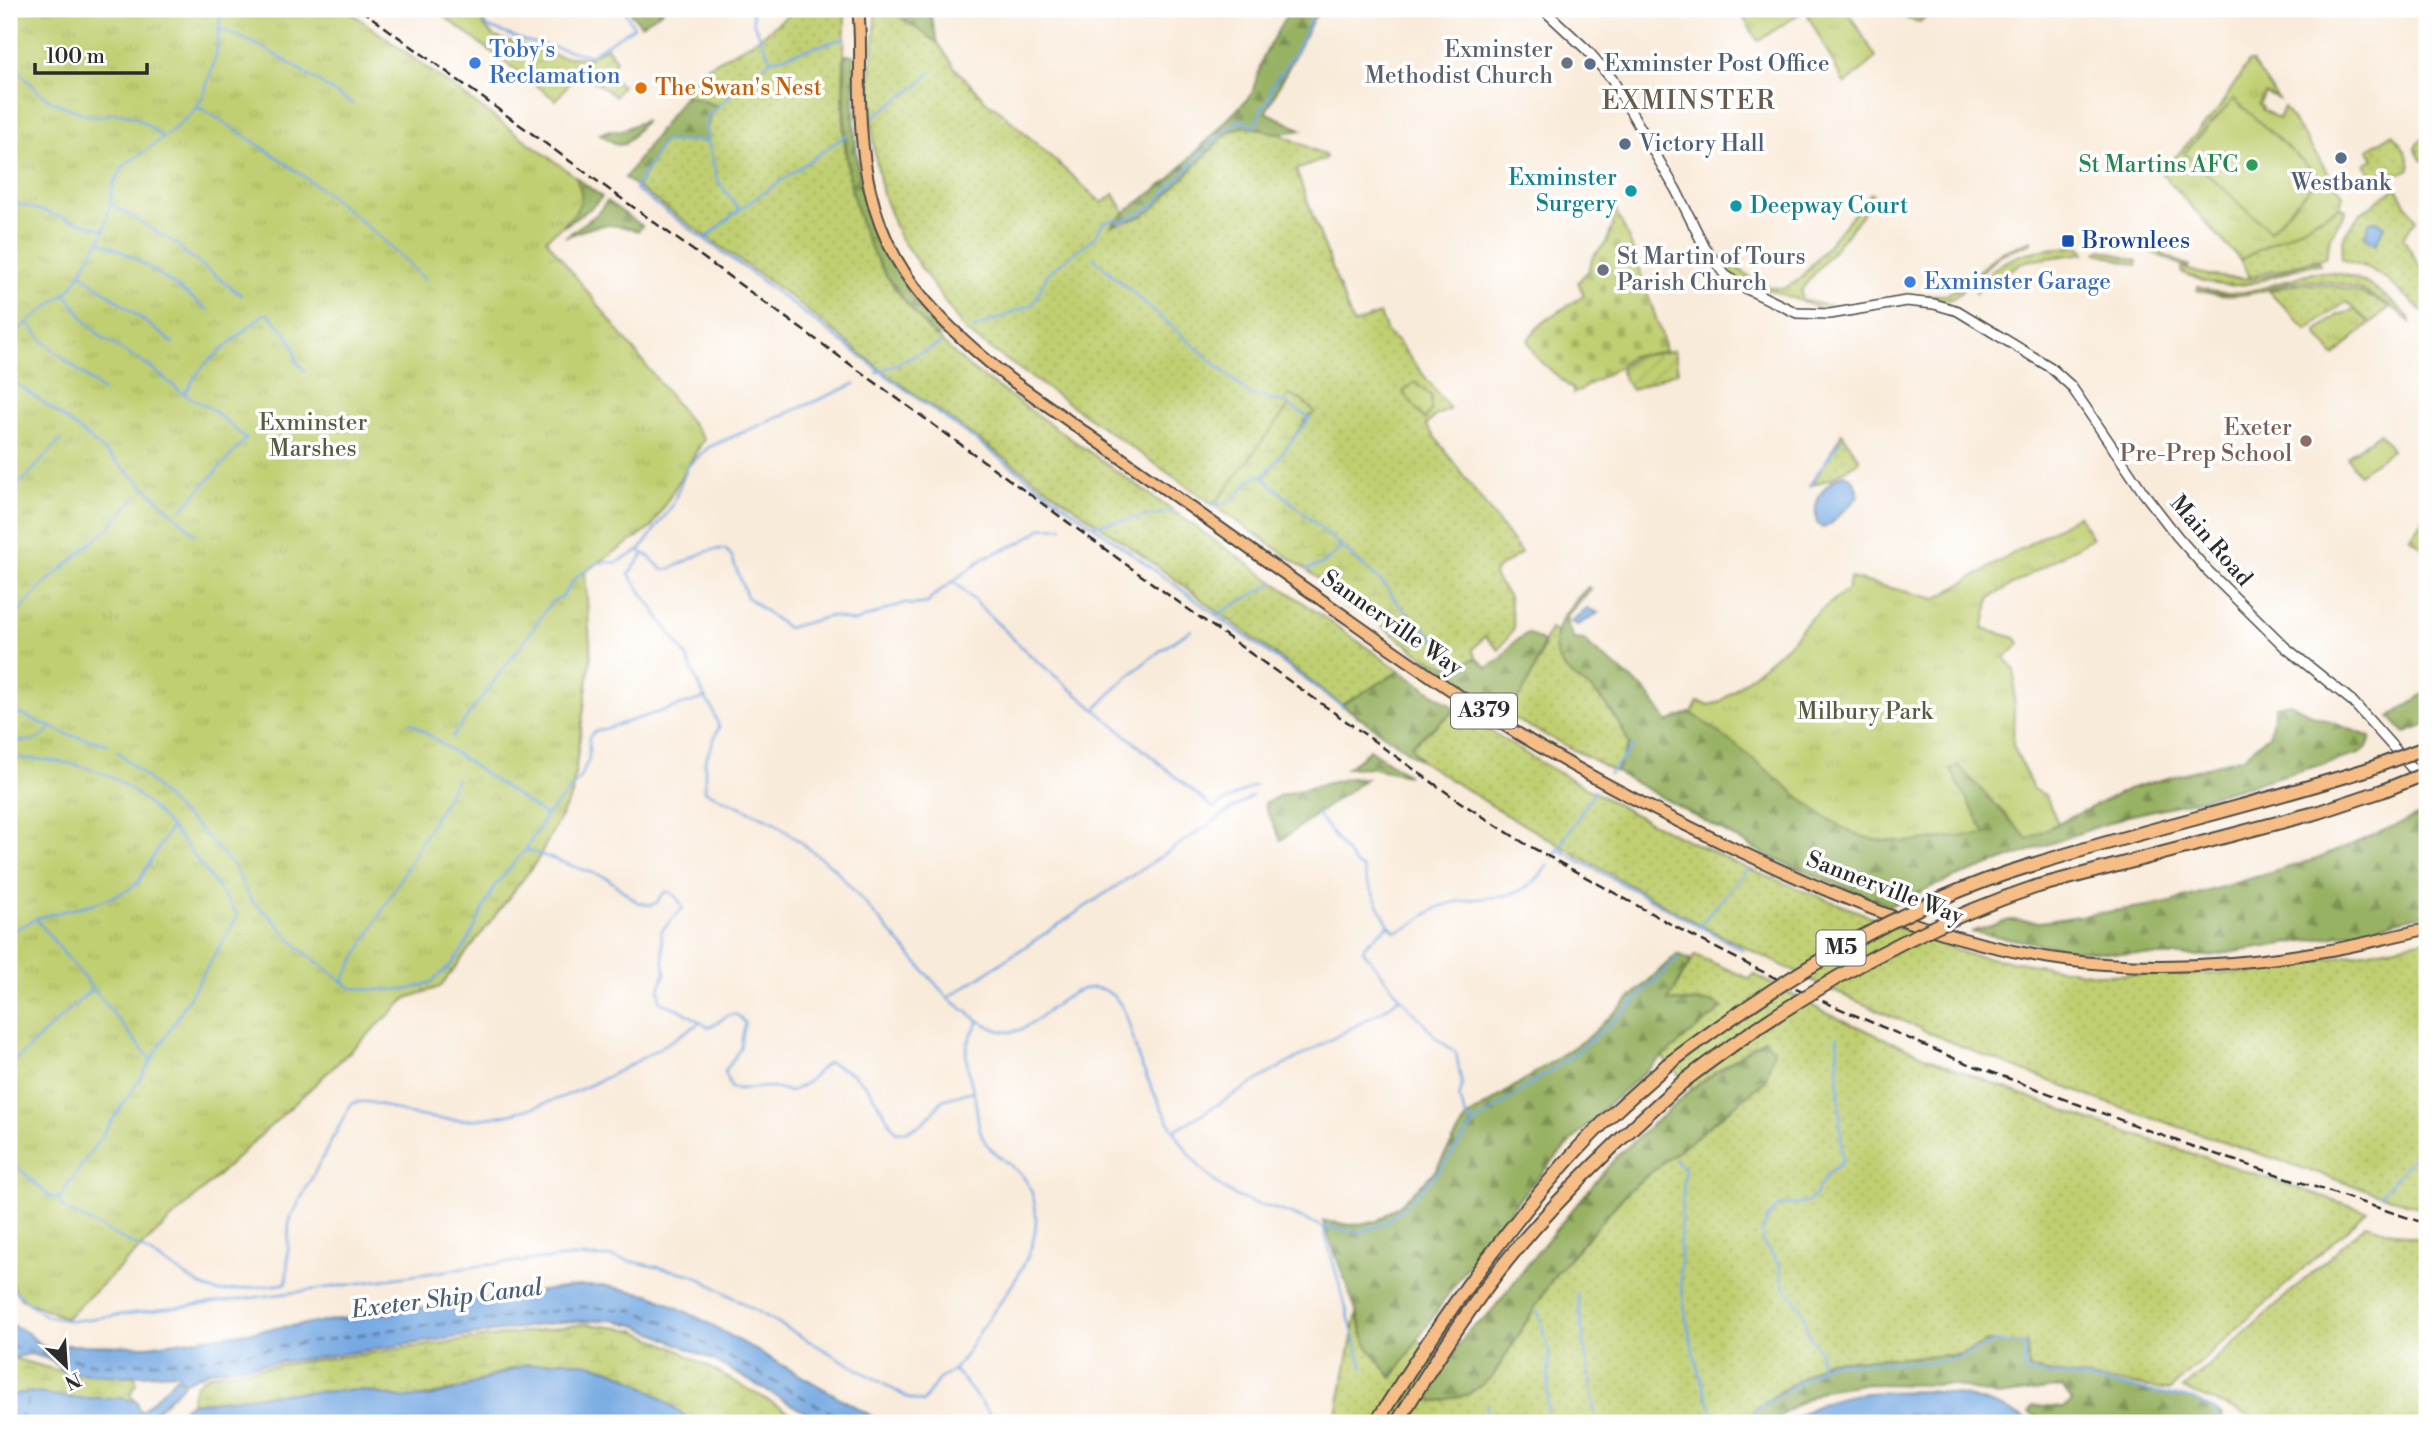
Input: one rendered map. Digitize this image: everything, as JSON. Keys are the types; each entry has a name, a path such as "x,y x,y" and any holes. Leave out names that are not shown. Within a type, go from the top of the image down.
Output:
{"highway":[{"name":"M5","path":"1376,1423 1425,1345 1504,1235 1575,1152 1667,1065 1753,1003 1840,949 1945,897 2032,865 2136,833 2284,795 2370,769 2427,747"},
{"name":"M5","path":"1397,1423 1441,1354 1516,1249 1589,1168 1684,1081 1791,1004 1861,963 1948,920 2038,886 2319,812 2427,773"}],"main road":[{"name":"Sannerville Way","path":"858,9 861,31 860,102 869,191 888,245 914,288 934,313 1007,377 1393,650 1510,729 1697,831 1787,874 1879,912 1960,940 1989,947 2101,964 2182,965 2318,952 2427,929"}],"street":[{"name":"Main Road","path":"1543,9 1587,50 1612,79 1676,190 1705,248 1725,275 1743,287 1797,313 1830,314 1906,301 1934,304 1958,311 2050,367 2071,386 2143,492 2207,570 2285,648 2353,701 2427,785"}],"green space":[{"name":"Exminster Marshes","path":"9,9 346,9 576,177 581,201 569,220 546,239 704,439 651,528 585,572 591,657 572,795 537,861 440,987 407,998 66,1318 21,1299 9,1280"},
{"path":"434,9 477,9 484,26 495,37 562,57 590,57 556,100"},
{"path":"633,9 663,11 641,25 631,13"},
{"path":"802,9 845,9 844,136 848,172 856,206 881,265 919,318 969,367 1400,671 1342,705 1164,571 889,376 788,295 637,187 663,141 706,127 708,116 718,106 685,95 705,68 758,39 791,13"},
{"path":"875,9 896,9 903,19 938,43 955,68 988,103 1102,203 1114,194 1125,213 1113,225 1142,216 1225,135 1238,127 1259,127 1326,156 1325,159 1296,170 1353,324 1380,314 1388,334 1398,342 1450,409 1437,415 1426,425 1521,553 1496,570 1494,576 1509,597 1514,628 1499,650 1485,636 1472,650 1477,658 1461,665 1424,657 1307,570 965,331 899,236 883,195 874,149 870,81"},
{"path":"1290,9 1322,9 1313,19 1266,112 1302,130 1279,133 1241,127 1234,130 1225,135 1153,209 1142,216 1111,226 1129,209 1169,180 1252,94 1263,57"},
{"path":"1738,9 1846,9 1876,57 1845,85 1805,10 1758,41"},
{"path":"1899,9 1932,9 1920,22 1908,19"},
{"path":"929,10 938,43 903,19"},
{"path":"607,47 616,61 607,74 622,86 615,96 578,70 590,57"},
{"path":"845,55 854,55 854,119 866,205 892,264 915,300 942,334 935,337 882,269 859,218 852,191 845,138"},
{"path":"2249,62 2252,62 2278,99 2265,93 2259,104 2262,109 2279,119 2284,107 2343,195 2340,207 2240,260 2161,173 2217,111"},
{"path":"685,95 718,106 708,122 708,141 663,141 637,187 625,178"},
{"name":"St Martins AFC","path":"2234,99 2320,177 2270,231 2184,153"},
{"path":"646,120 625,144 617,145 600,134 609,130 620,131"},
{"path":"2392,134 2407,154 2410,169 2378,185 2365,164 2374,159 2368,149"},
{"path":"2427,134 2425,161 2421,160 2415,149 2417,143"},
{"path":"576,177 602,197 563,227 579,204"},
{"path":"2396,187 2416,220 2403,238 2427,279 2427,315 2385,278 2368,268 2341,259 2344,236 2360,214"},
{"path":"1871,193 1876,198 1801,290 1802,300 1836,307 1830,312 1729,275 1720,262 1725,258 1760,285 1783,289 1800,279"},
{"path":"607,201 642,226 638,231 601,225 565,237 597,214"},
{"path":"2340,207 2346,210 2332,234 2325,258 2249,276 2240,260"},
{"path":"1615,208 1629,239 1665,352 1631,356 1617,368 1573,394 1573,390 1535,356 1528,341 1545,321 1584,296 1578,282 1589,270 1593,256 1606,243 1613,226 1610,210"},
{"path":"2032,240 1999,255 1967,286 1962,285 1999,253"},
{"path":"2148,241 2153,242 2164,255 2189,266 2188,268 2146,250"},
{"path":"2081,247 2085,253 2026,261 1981,287 1975,294 1994,269 2006,261 2034,251"},
{"path":"2102,250 2137,261 2136,265 2097,253"},
{"path":"2319,261 2320,264 2236,285 2212,283 2181,272 2182,268 2223,277 2255,278"},
{"path":"2313,272 2343,274 2366,283 2398,307 2409,317 2410,322 2384,302 2355,288 2324,281 2288,280"},
{"path":"2287,280 2288,283 2243,295 2221,295 2197,290 2198,287 2221,293 2242,292"},
{"path":"2294,284 2344,288 2390,307 2370,323 2346,302 2307,330 2269,291"},
{"path":"1959,287 1963,290 1950,299 1942,301 1927,298 1927,295 1946,295"},
{"path":"2355,310 2370,323 2334,356 2317,331 2338,315"},
{"path":"1674,351 1678,371 1632,390 1625,381 1620,369 1635,356"},
{"path":"1415,382 1431,396 1431,410 1425,420 1403,392"},
{"path":"1288,395 1300,399 1315,412 1309,416 1264,478 1387,587 1446,654 1461,665 1450,667 1424,657 1214,505 1289,406 1284,402"},
{"path":"1842,433 1860,460 1830,479 1812,485"},
{"path":"2380,433 2392,450 2359,474 2347,457"},
{"path":"2427,514 2427,550 2410,538"},
{"name":"Milbury Park","path":"2078,515 2092,538 1990,598 1983,629 2015,638 2020,644 2006,657 2015,670 2013,745 2033,789 2045,795 2058,823 2028,839 1958,765 1950,769 1986,834 1887,841 1858,834 1827,818 1692,713 1698,702 1709,705 1720,702 1789,644 1810,619 1848,589 1850,578 1936,599"},
{"path":"1588,587 1591,589 1567,615 1567,625 1574,639 1584,640 1645,690 1668,722 1692,713 1827,818 1873,839 1915,841 1985,833 1950,769 1958,765 2028,839 2128,789 2243,757 2270,734 2275,706 2290,703 2312,715 2371,737 2368,746 2359,754 2182,804 2128,816 1953,878 1889,906 1770,857 1616,772 1629,745 1623,730 1599,697 1567,671 1555,648 1555,637 1564,615"},
{"path":"1550,629 1556,633 1558,655 1562,663 1596,694 1626,737 1629,744 1616,772 1509,716 1533,673"},
{"path":"1528,633 1543,642 1534,671 1509,716 1460,688 1424,657 1450,667 1477,658 1487,668 1502,658 1514,642"},
{"path":"1400,671 1457,709 1411,745 1421,761 1342,705"},
{"path":"2427,692 2427,725 2405,733 2390,717"},
{"path":"1457,709 1534,759 1643,819 1748,869 1970,955 2103,975 2260,972 2427,940 2427,1210 2096,1099 1960,1046 1838,993 1700,925 1505,814 1421,761 1411,746"},
{"path":"1369,749 1408,775 1368,767 1347,768"},
{"path":"1349,778 1367,778 1281,840 1265,803 1281,795"},
{"path":"2427,812 2427,914 2330,937 2208,956 2159,956 2076,950 1971,932 2010,920 2040,922 2167,903 2317,859"},
{"path":"1677,954 1691,960 1668,1001 1711,1002 1723,1008 1662,1057 1604,1109 1523,1194 1484,1243 1392,1378 1366,1344 1323,1221 1351,1225 1377,1221 1402,1203 1435,1171 1467,1118 1590,1036"},
{"path":"1695,955 1750,979 1754,974 1824,1012 1950,1067 2087,1119 2367,1211 2170,1390 2028,1369 1988,1342 1959,1355 1826,1361 1754,1410 1743,1423 1335,1423 1357,1313 1366,1344 1393,1377 1418,1340 1449,1359 1426,1396 1493,1376 1556,1274 1628,1191 1765,1081 1764,1039 1692,1089 1661,1056 1722,1008 1711,1002 1667,1001"},
{"path":"1764,1039 1774,1050 1765,1081 1628,1191 1556,1273 1493,1376 1469,1394 1435,1402 1426,1396 1469,1330 1486,1318 1617,1156 1692,1089"},
{"path":"2366,1224 2427,1242 2427,1420 2423,1423 2268,1423 2183,1389"},
{"path":"587,1324 634,1330 676,1349 809,1423 694,1423 625,1375 565,1360 509,1369 462,1388 417,1398 400,1398 361,1390 287,1393 191,1403 197,1384 213,1374"},
{"path":"1988,1342 2027,1344 2029,1369 2193,1399 2223,1415 2220,1423 2047,1423 2029,1413 2032,1406 2064,1408 2072,1401 2062,1387 1998,1396 1951,1385 1863,1384 1823,1390 1794,1406 1772,1423 1743,1423 1754,1410 1826,1361 1959,1355"},
{"path":"9,1357 63,1372 135,1376 136,1384 130,1394 135,1401 9,1423"}],"water":[{"path":"2372,221 2384,226 2376,244 2365,236"},
{"path":"1844,474 1855,483 1858,497 1831,524 1823,528 1817,523 1818,500 1830,483"},
{"path":"1587,608 1598,613 1578,625 1571,622"},
{"name":"Exeter Ship Canal","path":"577,1286 606,1286 652,1295 706,1322 884,1423 824,1423 713,1360 638,1326 615,1320 561,1322 219,1369 185,1382 177,1373 121,1376 63,1372 52,1360 31,1354 9,1357 9,1324 50,1349 66,1345 148,1346"},
{"path":"565,1360 612,1370 649,1390 694,1423 157,1423 191,1403 287,1393 361,1390 400,1398 430,1397 527,1364"},
{"path":"177,1377 184,1384 149,1418 150,1423 9,1423 9,1395 31,1392 73,1398 121,1398 137,1401 138,1409 142,1411"},
{"path":"1927,1391 1982,1401 2033,1423 1790,1423 1806,1412 1838,1398 1872,1393"}],"waterway":[{"path":"9,337 71,289 105,230 113,185 124,166 191,114 203,97 216,56 221,9"},
{"path":"479,9 486,26 525,41 590,55 634,27 626,13 629,9"},
{"path":"752,9 753,22 771,60"},
{"path":"973,329 1033,304 1048,273 1095,237 1103,223 1116,219 1122,222 1152,207 1214,140 1239,120 1256,126 1261,110 1270,98 1272,86 1296,52 1313,15 1319,9"},
{"path":"219,29 271,52 353,104"},
{"path":"739,210 717,179 708,141 708,116 771,60 845,38"},
{"path":"9,65 50,100 95,117 115,113 129,115 162,137"},
{"path":"870,119 919,85 931,72"},
{"path":"197,108 261,147 319,188 374,232 425,280"},
{"path":"705,239 739,210 848,134"},
{"path":"708,141 663,141 635,189 880,371 1343,707"},
{"path":"9,201 105,230"},
{"path":"112,205 177,244 241,295"},
{"path":"99,241 142,263 208,310"},
{"path":"1093,258 1251,395 1284,402 1310,418 1263,477"},
{"path":"81,273 173,343"},
{"path":"66,294 88,324 104,339 150,367 184,394 213,410 246,439 182,509"},
{"path":"185,393 203,366 264,314 268,314 288,335 294,347 296,362 305,371"},
{"path":"28,323 44,342 103,391"},
{"path":"877,373 940,344"},
{"path":"9,379 82,433 195,534"},
{"path":"117,751 199,828 234,867 251,900 273,919 299,948 352,988 411,989 432,982 452,964 466,945 494,887 526,849 546,816 578,781 589,759 589,737 594,732 705,698 686,656 629,574 643,555 640,550 672,506 688,466 709,447 855,384"},
{"path":"1809,486 1841,439"},
{"path":"9,495 61,440"},
{"path":"1212,505 1233,499 1257,475 1263,477 1387,587 1446,654 1461,665"},
{"path":"9,624 42,586 109,528 137,495"},
{"path":"1094,525 1171,512"},
{"path":"644,554 663,570 707,552 725,549 731,555 747,597 787,628 831,616 854,622 904,603 928,603 932,597 985,557 1020,543 1042,528 1062,527"},
{"path":"1307,570 1324,563 1341,548"},
{"path":"452,737 551,602 562,597 576,577 597,563 618,562 640,550"},
{"path":"954,581 1029,654 1213,808 1255,785"},
{"path":"1216,615 1274,583"},
{"path":"1097,708 1141,666 1191,630"},
{"path":"705,698 719,727 705,761 705,791 774,822 834,868 948,998"},
{"path":"9,706 18,713 51,727"},
{"path":"410,722 546,816"},
{"path":"9,741 38,739 51,727 69,735 108,744"},
{"path":"1609,774 1633,747"},
{"path":"9,758 76,765 102,773 131,789 182,840 238,916 142,1076 59,1199"},
{"path":"342,982 457,779"},
{"path":"1556,853 1595,790"},
{"path":"527,850 607,878 637,902 650,905 656,903 665,892 676,896 683,908 661,931 665,973 659,989 660,1002 681,1010 708,1027 731,1014 740,1017 745,1023 740,1049 725,1071 731,1088 773,1087 790,1092 806,1083 828,1062 853,1074 869,1089 896,1132 907,1131 920,1125 942,1100 973,1091 966,1055 969,1041 979,1021 948,998 1252,796"},
{"path":"1317,814 1355,864 1363,869 1388,924"},
{"path":"36,918 103,901 137,884 170,829"},
{"path":"1560,850 1743,950"},
{"path":"1175,1130 1270,1073 1384,1010 1400,997 1363,950 1365,945 1389,925 1395,931 1402,930 1442,906 1513,894 1537,879 1549,864"},
{"path":"1698,927 1748,869"},
{"path":"9,933 36,919 151,1060"},
{"path":"1323,1227 1360,1232 1385,1223 1439,1171 1475,1123 1577,1052 1623,1013 1678,958"},
{"path":"980,1021 997,1030 1021,1030 1071,994 1098,988 1112,995 1127,1017 1140,1062 1157,1100 1179,1139 1206,1174 1238,1197 1323,1227 1363,1368"},
{"path":"9,1066 91,990"},
{"path":"1400,997 1436,1037 1456,1053 1462,1086 1459,1099 1467,1118 1475,1123"},
{"path":"9,1159 49,1196 59,1199 65,1209 146,1251 202,1286 217,1292 283,1284 286,1283 289,1223 292,1215 351,1104 366,1102 414,1115 456,1120 492,1117 523,1110 555,1100 617,1072 699,1023"},
{"path":"1820,1368 1820,1351 1809,1336 1801,1307 1783,1285 1780,1266 1763,1243 1762,1233 1767,1220 1778,1206 1808,1202 1828,1173 1842,1163 1837,1036"},
{"path":"954,1370 1017,1277 1033,1241 1036,1223 1035,1204 1028,1184 1020,1173 994,1152 981,1134 973,1091"},
{"path":"2380,1195 2427,1142"},
{"path":"1675,1160 1685,1170 1680,1245 1686,1319 1703,1385 1717,1423"},
{"path":"9,1286 45,1316 72,1321 501,1263 572,1257 611,1257 694,1275 910,1399 923,1402 938,1380 954,1370 997,1423"},
{"path":"1577,1293 1596,1423"},
{"path":"1538,1311 1549,1351 1547,1423"},
{"path":"1743,1423 1757,1410 1828,1363 1933,1362 1960,1358 1996,1342 2024,1345 2025,1373 2065,1376 2193,1399 2217,1412 2215,1423"},
{"path":"1486,1404 1488,1423"}],"ferry route":[{"path":"9,1346 101,1365 193,1360 417,1326 489,1320 581,1307 632,1310 663,1321 850,1423"},
{"path":"20,1423 31,1392"},
{"path":"1842,1423 1900,1414 1930,1416 1957,1423"}],"railway":[{"path":"360,9 1167,594 1460,802 1524,843 1755,968 1827,1003 1956,1059 2188,1145 2427,1224"}],"place":[{"name":"Toby's Reclamation","path":"475,63"},
{"name":"Exminster Methodist Church","path":"1567,63"},
{"name":"Exminster Post Office","path":"1590,64"},
{"name":"The Swan's Nest","path":"641,88"},
{"name":"Victory Hall","path":"1625,144"},
{"name":"Westbank","path":"2341,158"},
{"name":"St Martins AFC","path":"2252,165"},
{"name":"Exminster Surgery","path":"1631,191"},
{"name":"Deepway Court","path":"1736,206"},
{"name":"Brownlees","path":"2068,241"},
{"name":"St Martin of Tours Parish Church","path":"1603,270"},
{"name":"Exminster Garage","path":"1910,282"},
{"name":"Exeter Pre-Prep School","path":"2306,441"}],"district":[{"name":"EXMINSTER","path":"1689,101"}]}
